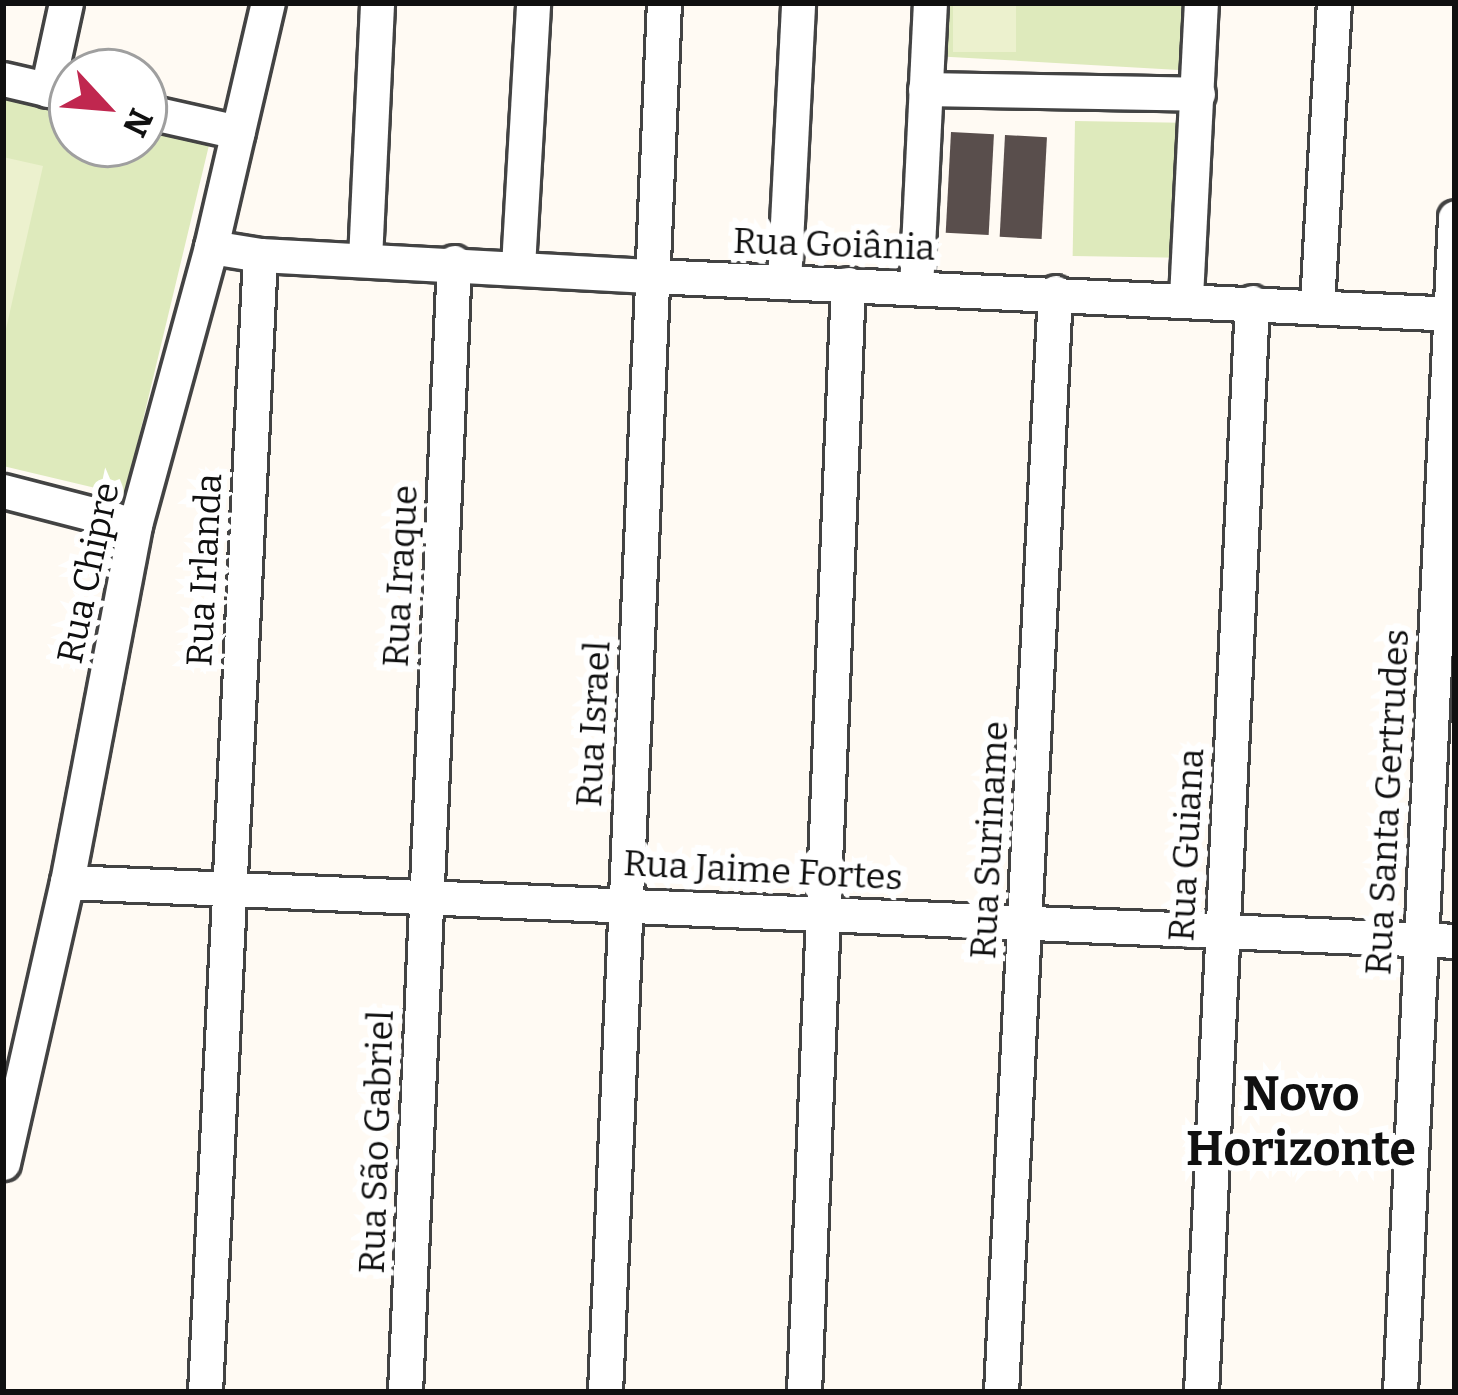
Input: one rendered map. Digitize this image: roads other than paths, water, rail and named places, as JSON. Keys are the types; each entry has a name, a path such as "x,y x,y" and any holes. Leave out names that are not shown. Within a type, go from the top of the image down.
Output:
{"street":[{"path":"62,48 66,3"},
{"name":"Rua Chipre","path":"3,1163 67,882 136,525 211,247 268,3"},
{"path":"365,259 377,3"},
{"path":"518,266 533,3"},
{"path":"652,276 664,3"},
{"path":"784,282 798,3"},
{"path":"916,288 930,3"},
{"path":"1186,297 1201,3"},
{"path":"1317,305 1334,3"},
{"path":"3,80 48,90"},
{"path":"925,89 1198,94"},
{"path":"168,116 238,132"},
{"name":"Rua Santa Gertrudes","path":"1400,1392 1455,217"},
{"name":"Rua Goiânia","path":"211,247 260,255 1186,297 1452,314"},
{"name":"Rua Irlanda","path":"229,889 260,255"},
{"name":"Rua Iraque","path":"427,894 454,262"},
{"name":"Rua Israel","path":"605,1392 652,276"},
{"path":"804,1392 848,284"},
{"name":"Rua Suriname","path":"1001,1392 1054,292"},
{"name":"Rua Guiana","path":"1201,1392 1252,302"},
{"path":"3,490 136,525"},
{"name":"Rua Jaime Fortes","path":"67,882 1455,941"},
{"path":"205,1392 229,889"},
{"name":"Rua São Gabriel","path":"406,1392 427,894"}],"district":[{"name":"Novo Horizonte","path":"1301,1122"}]}
